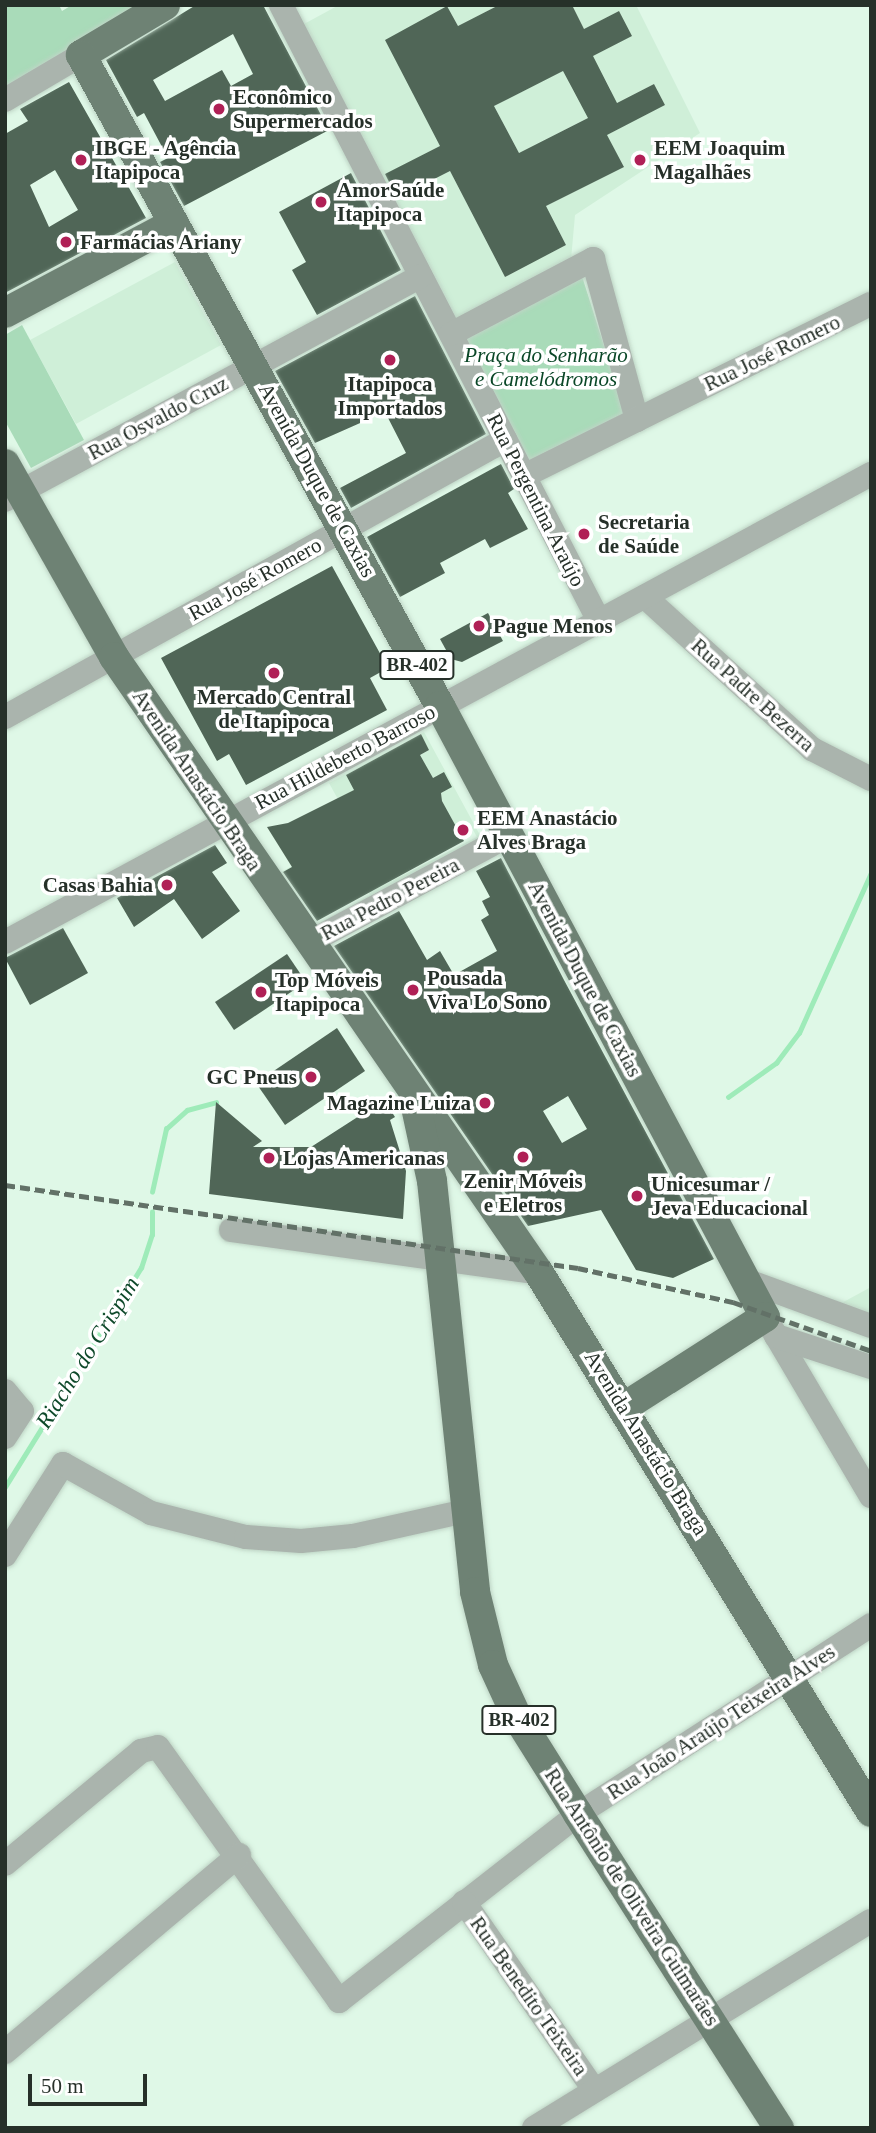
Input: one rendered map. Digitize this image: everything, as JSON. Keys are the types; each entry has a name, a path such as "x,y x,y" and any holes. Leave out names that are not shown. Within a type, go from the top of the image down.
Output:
{"main road":[{"path":"81,55 165,5"},
{"name":"Avenida Duque de Caxias","path":"81,55 440,706 771,1326"},
{"path":"5,313 174,223"},
{"name":"Avenida Anastácio Braga","path":"5,464 13,496 114,657 308,943 539,1273 624,1406 871,1812"},
{"name":"Avenida Anastácio Braga","path":"407,1083 426,1146 440,1253"},
{"name":"Rua Antônio de Oliveira Guimarães","path":"440,1253 475,1592 493,1665 516,1715 779,2128"},
{"path":"624,1406 771,1326"}],"street":[{"name":"Rua Pergentina Araújo","path":"281,5 599,621"},
{"path":"5,100 81,55"},
{"path":"451,334 593,259 637,420"},
{"name":"Rua Osvaldo Cruz","path":"13,496 421,276"},
{"name":"Rua José Romero","path":"524,476 871,304"},
{"name":"Rua José Romero","path":"5,717 505,440"},
{"name":"Rua Hildeberto Barroso","path":"5,942 871,474"},
{"name":"Rua Padre Bezerra","path":"645,597 812,749 871,779"},
{"name":"Rua Pedro Pereira","path":"308,943 509,835"},
{"path":"231,1230 440,1253 539,1273"},
{"path":"746,1280 871,1326"},
{"path":"771,1326 871,1367"},
{"name":"Avenida Duque de Caxias","path":"771,1326 871,1496"},
{"path":"5,1391 22,1410 5,1437"},
{"path":"5,1555 63,1464 152,1513 246,1537 301,1541 353,1536 466,1511"},
{"name":"Rua João Araújo Teixeira Alves","path":"239,1855 339,2001 578,1814 871,1625"},
{"path":"5,1864 141,1751 154,1745 167,1754 239,1855 5,2052"},
{"name":"Rua Benedito Teixeira","path":"464,1902 594,2090"},
{"path":"534,2128 871,1921"}],"shaded area":[{"name":"EEM Joaquim Magalhães","path":"339,5 499,5 458,26 447,6 421,20 478,132 385,174 398,198 450,171 505,277 530,264 472,152 544,256 566,245 546,206 624,166 614,149 530,174 665,105 654,84 519,153 494,106 631,36 619,11 584,29 572,5 636,5 700,133 575,215 571,260 458,321 304,24","holes":["599,68 611,90 581,105 569,83"]},
{"path":"175,262 221,345 76,424 30,340"},
{"name":"EEM Anastácio Alves Braga","path":"424,732 481,837 312,928 281,872 356,832 329,783","holes":["421,734 429,750 417,757 426,774 433,778 444,773 451,787 441,793 442,801 460,834 472,828 477,837 372,891 343,840 357,832 339,798 354,790 346,775","340,841 370,895 313,926 283,872"]},
{"path":"871,1287 871,1319 838,1305"}],"green space":[{"path":"5,5 59,5 62,11 72,5 148,5 5,89"},
{"name":"Praça do Senharão e Camelódromos","path":"582,276 626,416 527,466 462,338"},
{"path":"22,325 84,440 31,468 5,421 5,335"}],"building":[{"path":"196,5 263,5 329,130 184,206 160,162 168,158 144,113 137,117 106,60","holes":["233,34 253,74 231,86 222,70 165,101 153,80"]},
{"path":"499,5 572,5 584,29 619,11 632,36 593,56 617,103 654,84 665,105 607,135 624,167 546,206 566,245 505,277 450,171 397,198 385,174 440,146 385,40 447,6 458,26","holes":["563,71 588,118 519,153 494,106"]},
{"path":"69,82 146,218 5,293 5,134 28,121 20,109","holes":["55,170 78,210 49,227 30,185"]},
{"path":"351,173 401,270 317,315 292,270 306,262 279,212"},
{"path":"415,296 486,434 351,508 340,488 406,453 385,412 315,443 275,371"},
{"path":"501,464 514,489 508,493 528,529 490,548 485,539 440,563 445,573 400,597 367,537"},
{"name":"Mercado Central de Itapipoca","path":"332,566 388,668 370,678 387,710 246,785 229,754 217,761 161,658"},
{"name":"Pague Menos","path":"488,613 503,641 462,662 451,659 440,639"},
{"path":"421,734 429,750 420,755 433,778 444,772 452,787 441,793 442,801 464,841 317,921 283,872 292,867 267,827 288,823 354,790 346,775"},
{"path":"215,845 227,863 212,872 240,911 202,939 174,899 134,927 117,898"},
{"path":"501,858 714,1259 673,1278 636,1270 601,1210 528,1226 334,946 399,911 427,960 440,951 454,975 497,951 481,920 489,915 482,901 490,897 476,871","holes":["568,1096 587,1129 562,1143 543,1111"]},
{"path":"63,928 88,973 30,1005 5,958"},
{"name":"Top Móveis Itapipoca","path":"287,954 306,982 234,1030 215,1002"},
{"name":"GC Pneus","path":"337,1028 365,1071 285,1125 256,1083"},
{"name":"Lojas Americanas","path":"384,1100 395,1117 390,1120 406,1171 403,1219 209,1194 216,1102 262,1141 253,1147 311,1147"}],"waterway":[{"name":"Riacho do Crispim","path":"728,1097 776,1063 799,1033 871,873"},
{"name":"Riacho do Crispim","path":"152,1192 166,1129 187,1110 216,1102"},
{"name":"Riacho do Crispim","path":"5,1487 141,1268 152,1235 152,1212"}],"railway":[{"path":"5,1185 578,1268 733,1302 871,1351"}],"place":[{"name":"Econômico Supermercados","path":"219,109"},
{"name":"IBGE - Agência Itapipoca","path":"81,160"},
{"name":"EEM Joaquim Magalhães","path":"640,160"},
{"name":"AmorSaúde Itapipoca","path":"321,202"},
{"name":"Farmácias Ariany","path":"66,242"},
{"name":"Itapipoca Importados","path":"390,360"},
{"name":"Secretaria de Saúde","path":"584,534"},
{"name":"Pague Menos","path":"479,626"},
{"name":"Mercado Central de Itapipoca","path":"274,673"},
{"name":"EEM Anastácio Alves Braga","path":"463,830"},
{"name":"Casas Bahia","path":"167,885"},
{"name":"Pousada Viva Lo Sono","path":"413,990"},
{"name":"Top Móveis Itapipoca","path":"261,992"},
{"name":"GC Pneus","path":"311,1077"},
{"name":"Magazine Luiza","path":"485,1103"},
{"name":"Zenir Móveis e Eletros","path":"523,1157"},
{"name":"Lojas Americanas","path":"269,1158"},
{"name":"Unicesumar / Jeva Educacional","path":"637,1196"}]}
